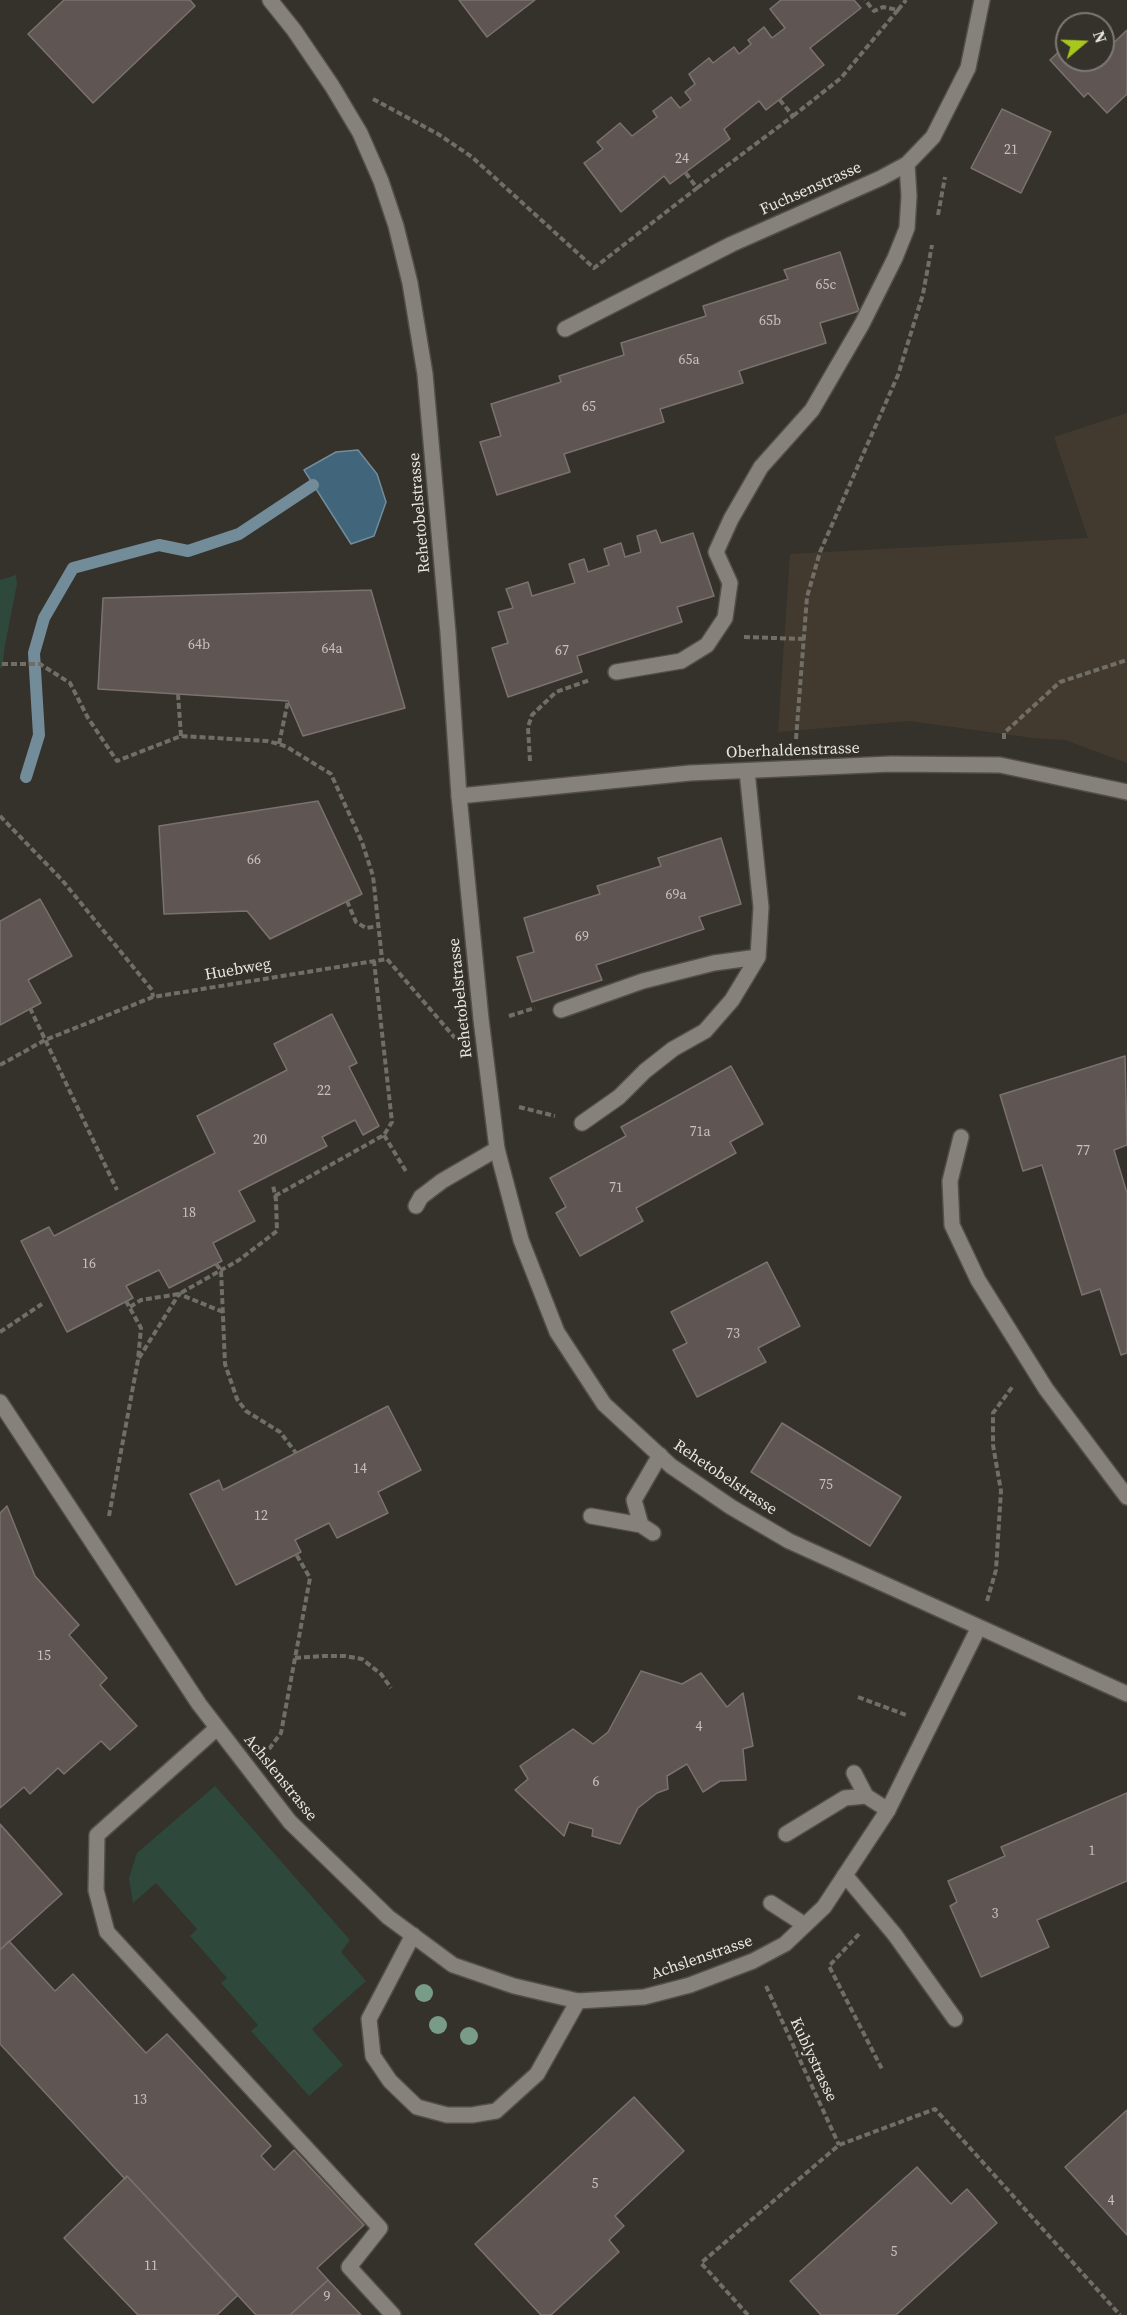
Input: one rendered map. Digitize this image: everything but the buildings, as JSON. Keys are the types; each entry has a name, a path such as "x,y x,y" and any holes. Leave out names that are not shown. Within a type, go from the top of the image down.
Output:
{"street":[{"name":"Rehetobelstrasse","path":"270,0 294,30 332,86 360,133 381,180 410,283 426,375 459,796 481,1019 497,1149 521,1240 557,1332 604,1404 671,1466 731,1507 789,1541 978,1629 1127,1694"},
{"name":"Fuchsenstrasse","path":"565,329 732,244 881,178 907,164 933,137 968,68 982,0"},
{"path":"616,672 681,660 707,645 725,618 730,583 716,552 731,519 761,467 812,410 862,324 886,277 908,228 907,164"},
{"name":"Oberhaldenstrasse","path":"459,796 690,773 891,765 1000,765 1127,792"},
{"path":"582,1123 619,1097 645,1071 673,1049 705,1031 732,1000 758,957 761,907 747,771"},
{"path":"561,1010 643,981 714,963 758,957"},
{"path":"961,1137 950,1181 952,1225 978,1280 1046,1389 1127,1497"},
{"path":"419,1202 442,1180 497,1149"},
{"name":"Achslenstrasse","path":"0,1402 100,1557 217,1728 290,1822 388,1917 453,1965 514,1986 578,2001 644,1997 753,1962 785,1944 824,1907 888,1810 978,1629"},
{"path":"591,1516 647,1529 634,1500 660,1455"},
{"path":"217,1728 97,1835 96,1890 107,1932 380,2228 349,2267 393,2315"},
{"path":"854,1773 866,1797 888,1810"},
{"path":"786,1834 845,1798 866,1797"},
{"path":"845,1875 895,1935 955,2019"},
{"path":"771,1903 805,1925"},
{"path":"412,1935 369,2019 374,2056 390,2081 417,2107 447,2115 472,2115 496,2111 537,2074 578,2001"}],"path":[{"path":"864,0 874,12 883,7 898,10"},
{"path":"372,98 472,157 594,268 841,78 906,0"},
{"path":"779,99 793,116"},
{"path":"686,172 697,188"},
{"path":"937,224 945,177"},
{"path":"796,739 807,597 820,552 898,375 923,294 934,236"},
{"path":"714,636 804,639"},
{"path":"1003,740 1004,733 1060,682 1127,660"},
{"path":"2,664 29,666 39,664 70,683 88,718 117,761 181,736 267,741 287,747 331,774 362,842 373,876 382,960 387,959 456,1040"},
{"path":"531,764 528,727 532,715 556,692 590,680"},
{"path":"178,694 181,736"},
{"path":"279,744 288,701"},
{"path":"0,816 62,880 152,990 153,997"},
{"path":"347,901 356,922 366,928 379,927"},
{"name":"Huebweg","path":"0,1065 45,1040 153,997 382,960"},
{"path":"275,1196 384,1135 392,1122 374,961"},
{"path":"30,1008 117,1190"},
{"path":"509,1016 519,1013"},
{"path":"519,1107 582,1123"},
{"path":"384,1135 419,1202"},
{"path":"130,1307 141,1300 179,1294 239,1260 276,1231 278,1220 273,1185"},
{"path":"216,1264 221,1270 225,1364 237,1399 246,1411 280,1432 296,1453"},
{"path":"179,1294 223,1312"},
{"path":"138,1360 179,1294"},
{"path":"109,1518 138,1360 141,1328 126,1301"},
{"path":"0,1332 42,1304"},
{"path":"987,1602 996,1570 1001,1491 993,1445 993,1413 1011,1388 1032,1366"},
{"path":"267,1752 281,1733 310,1578 296,1554"},
{"path":"295,1658 322,1656 362,1659 381,1674 392,1688"},
{"path":"858,1697 907,1715"},
{"path":"853,1926 860,1935 829,1966 882,2068"},
{"name":"Kublystrasse","path":"765,1985 839,2145"},
{"path":"748,2315 701,2263 839,2145 935,2109 1120,2315"}],"shaded area":[{"path":"1127,413 1127,763 1065,740 1033,738 909,721 778,732 790,554 1088,538 1054,437"}],"green space":[{"path":"16,575 17,584 2,669 0,667 0,580"},
{"path":"215,1786 350,1940 341,1952 366,1981 312,2029 343,2065 309,2096 251,2031 258,2025 221,1983 227,1978 190,1936 197,1929 156,1883 133,1903 129,1878 137,1853"}],"water":[{"path":"358,450 377,474 386,502 374,536 351,544 304,470 336,452"}],"waterway":[{"path":"26,777 39,735 34,653 44,618 73,568 159,545 188,551 239,534 313,485"}]}
